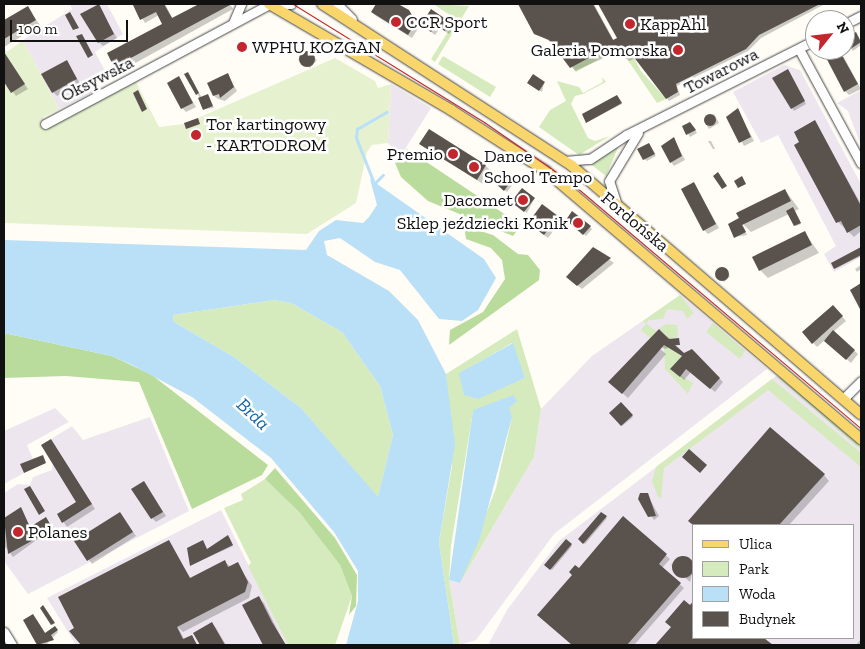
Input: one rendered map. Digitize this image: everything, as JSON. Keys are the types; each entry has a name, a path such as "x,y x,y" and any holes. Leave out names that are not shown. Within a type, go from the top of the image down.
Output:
{"main road":[{"name":"Fordońska","path":"269,4 451,110 546,171 861,439"},
{"name":"Fordońska","path":"322,4 564,161 616,202 861,415"}],"street":[{"path":"231,25 241,4"},
{"path":"269,4 291,4"},
{"name":"Oksywska","path":"45,124 269,4"},
{"path":"336,4 370,34"},
{"name":"Towarowa","path":"564,161 584,162 642,129 805,46"},
{"path":"799,49 861,163"},
{"name":"Towarowa","path":"616,202 609,181 623,151 642,129"},
{"path":"843,399 861,381"},
{"path":"4,632 12,645"}],"shaded area":[{"path":"70,4 107,4 123,34 95,52 108,76 92,84 95,91 59,109 23,40 72,9"},
{"path":"784,65 800,70 861,184 861,257 834,272 824,254 836,246 778,135 761,143 733,92"},
{"path":"391,84 431,108 400,157 388,143"},
{"path":"861,90 861,146 848,111 837,103"},
{"path":"680,295 767,369 554,534 476,640 460,645 449,580 460,583 534,457 541,409 592,356"},
{"path":"776,376 861,450 861,645 488,645 507,610 559,541"},
{"path":"55,408 69,422 27,445 33,459 20,464 24,473 4,484 4,431"},
{"path":"150,417 189,511 28,594 4,561 4,493 18,484 30,485 33,477 52,470 53,463 62,456 51,439 72,426 83,440"},
{"path":"221,510 288,645 76,645 47,598"}],"green space":[{"path":"433,4 469,6 435,62 431,59 456,19"},
{"name":"Tor kartingowy - KARTODROM","path":"23,40 59,109 43,117 47,127 136,82 159,127 184,124 335,58 375,81 378,88 391,84 388,143 372,145 367,152 356,203 307,234 4,223 4,49 7,52"},
{"path":"606,48 609,53 576,72 573,66"},
{"path":"443,56 496,87 490,97 438,64"},
{"path":"633,56 641,71 666,99 657,103 627,59"},
{"path":"602,77 606,82 583,94 575,96 571,104 588,138 595,141 610,136 579,155 539,127 550,110 566,101 557,81 579,87 583,93 603,82"},
{"path":"620,143 606,176 589,163"},
{"path":"407,149 521,225 513,236 428,201 401,177 395,163"},
{"path":"464,226 493,235 518,254 528,255 540,270 539,280 449,345 450,330 483,312 505,279 502,260 491,248 466,239"},
{"path":"680,295 694,313 687,319 683,311 667,309 663,319 649,320 646,323 657,332 651,339 641,330 646,324 643,321"},
{"path":"274,300 291,303 342,332 380,386 393,435 378,498 301,408 234,357 174,322 173,315"},
{"path":"713,323 745,351 740,359 706,332"},
{"path":"666,324 677,325 678,337 669,339 659,328"},
{"path":"517,329 541,409 534,457 460,583 496,488 512,417 473,411 451,546 449,580 460,645 454,645 439,542 452,466 446,374","holes":["512,343 525,378 509,384 460,373"]},
{"path":"4,333 112,356 152,375 268,465 262,475 192,509 139,382 66,376 4,378"},
{"path":"664,345 682,356 671,369 693,383 688,394 665,369"},
{"path":"776,376 786,380 861,444 861,450"},
{"path":"772,379 861,453 861,467 768,390 664,468 661,499 658,497 652,481 656,467"},
{"path":"275,468 335,538 357,575 356,606 349,615 352,596 340,565 299,512 265,479"},
{"path":"265,479 299,512 340,565 352,596 335,645 288,645 248,566 251,563 224,508 243,500 241,494"}],"water":[{"name":"Brda","path":"370,179 484,259 496,278 478,310 462,321 439,319 400,270 375,262 340,238 324,241 327,255 389,291 418,320 446,374 455,444 439,542 454,645 346,645 358,601 358,571 334,532 271,458 192,397 132,365 112,356 4,333 4,240 306,250 319,231 336,220 363,223 377,205","holes":["274,300 291,303 342,332 380,386 393,435 378,497 301,408 234,357 174,322 173,315"]},
{"path":"513,343 525,378 478,399 464,395 459,373"},
{"path":"513,395 517,401 509,408 512,417 480,538 460,583 449,580 473,410"}],"building":[{"path":"99,4 114,34 98,43 80,14"},
{"path":"164,4 172,18 199,4 230,5 114,67 107,53 162,24 156,12 140,20 133,5"},
{"path":"376,4 398,4 409,10 416,22 408,35 371,12"},
{"name":"Galeria Pomorska","path":"518,4 593,4 613,40 617,38 598,4 820,4 759,35 746,49 676,84 678,92 666,99 633,56 626,59 619,47 611,51 609,47 570,68 549,40 534,34"},
{"path":"28,6 36,20 4,39 4,20"},
{"path":"431,9 450,22 445,31 435,25 431,32 421,25"},
{"path":"70,12 79,28 73,30 65,15"},
{"path":"855,33 861,42 855,46"},
{"path":"82,34 93,55 88,58 76,36"},
{"path":"307,51 315,59 307,67 299,59"},
{"path":"4,52 25,84 11,93 4,82"},
{"path":"67,60 77,79 52,93 41,74"},
{"path":"827,60 845,60 858,84 844,92"},
{"path":"788,69 805,101 791,109 772,78"},
{"path":"188,72 199,93 196,95 184,74"},
{"path":"228,73 234,87 220,98 219,94 213,96 207,83"},
{"path":"533,74 545,82 539,91 527,83"},
{"path":"179,76 193,103 181,109 167,83"},
{"path":"138,90 147,109 142,112 133,93"},
{"path":"208,94 213,106 203,110 198,98"},
{"path":"617,95 622,103 586,123 582,114"},
{"path":"738,108 751,137 739,143 726,117"},
{"path":"708,114 712,114 716,120 712,126 708,126 704,122 704,118"},
{"path":"198,118 200,124 186,129 184,123"},
{"path":"815,120 861,206 861,225 847,233 841,221 836,223 794,145 799,142 794,132"},
{"path":"690,122 696,130 686,135 682,126"},
{"name":"Premio","path":"429,129 486,165 477,180 419,144"},
{"path":"674,137 682,156 670,163 661,146"},
{"path":"649,143 655,154 643,160 637,149"},
{"path":"718,172 727,186 722,189 713,176"},
{"path":"501,173 511,181 504,191 494,182"},
{"path":"742,176 746,184 738,188 734,181"},
{"path":"694,182 716,224 703,231 681,189"},
{"name":"Dacomet","path":"522,188 535,198 524,212 511,202"},
{"path":"785,189 791,201 742,225 746,232 734,238 728,224 739,218 736,213"},
{"path":"542,204 558,216 544,235 528,223"},
{"path":"793,207 801,223 794,226 786,211"},
{"name":"Sklep jeździecki Konik","path":"572,211 591,226 583,235 566,220"},
{"path":"805,231 812,245 759,271 752,257"},
{"path":"593,247 611,258 577,286 566,277"},
{"path":"861,247 861,255 834,269 831,263"},
{"path":"722,267 727,269 729,274 727,279 722,281 717,279 715,274 717,269"},
{"path":"861,283 861,311 850,290"},
{"path":"833,305 843,316 812,344 802,332"},
{"path":"659,329 669,339 679,338 680,345 675,345 684,353 692,349 720,378 710,389 686,369 680,377 670,369 682,356 664,345 622,394 608,382"},
{"path":"833,330 855,350 846,360 824,341"},
{"path":"621,402 633,415 621,426 609,413"},
{"path":"770,427 825,474 780,524 692,524 688,521"},
{"path":"51,439 92,504 62,523 57,514 76,502 41,445"},
{"path":"689,449 707,465 700,473 682,457"},
{"path":"43,455 46,463 24,473 20,464"},
{"path":"144,481 163,512 151,519 131,489"},
{"path":"30,486 45,511 39,515 24,489"},
{"path":"640,493 648,493 656,516 648,517 638,499"},
{"name":"Polanes","path":"21,507 30,527 46,517 53,529 8,554 4,518"},
{"path":"120,512 133,532 87,561 74,541"},
{"path":"601,512 607,516 583,544 578,539"},
{"path":"623,516 667,554 659,564 681,583 627,645 572,645 537,615 572,575 569,572 575,565 579,568"},
{"path":"228,535 233,545 190,566 187,548 203,540 207,549"},
{"path":"566,539 572,544 550,570 544,565"},
{"path":"169,540 190,578 225,560 228,567 238,562 248,582 245,592 177,627 183,639 192,635 197,645 81,645 69,631 74,628 58,597"},
{"path":"679,557 687,557 692,562 692,572 687,577 679,577 673,571 673,563"},
{"path":"259,596 286,645 263,645 242,605"},
{"path":"684,600 690,605 692,602 692,639 765,639 773,645 655,645 671,627 665,622"},
{"path":"43,605 55,623 51,625 40,608"},
{"path":"33,614 45,633 55,626 58,630 51,635 54,640 37,645 23,620"},
{"path":"212,622 225,645 200,645 193,633"}],"waterway":[{"path":"373,181 356,138 357,129 386,112"},
{"path":"375,183 383,175"}],"tram line":[{"path":"293,4 484,122 569,181 861,429"}],"place":[{"name":"CCR Sport","path":"396,22"},
{"name":"KappAhl","path":"630,24"},
{"name":"WPHU KOZGAN","path":"242,47"},
{"name":"Galeria Pomorska","path":"678,50"},
{"name":"Tor kartingowy - KARTODROM","path":"196,135"},
{"name":"Premio","path":"453,154"},
{"name":"Dance School Tempo","path":"474,167"},
{"name":"Dacomet","path":"523,200"},
{"name":"Sklep jeździecki Konik","path":"578,223"},
{"name":"Polanes","path":"18,532"}]}
